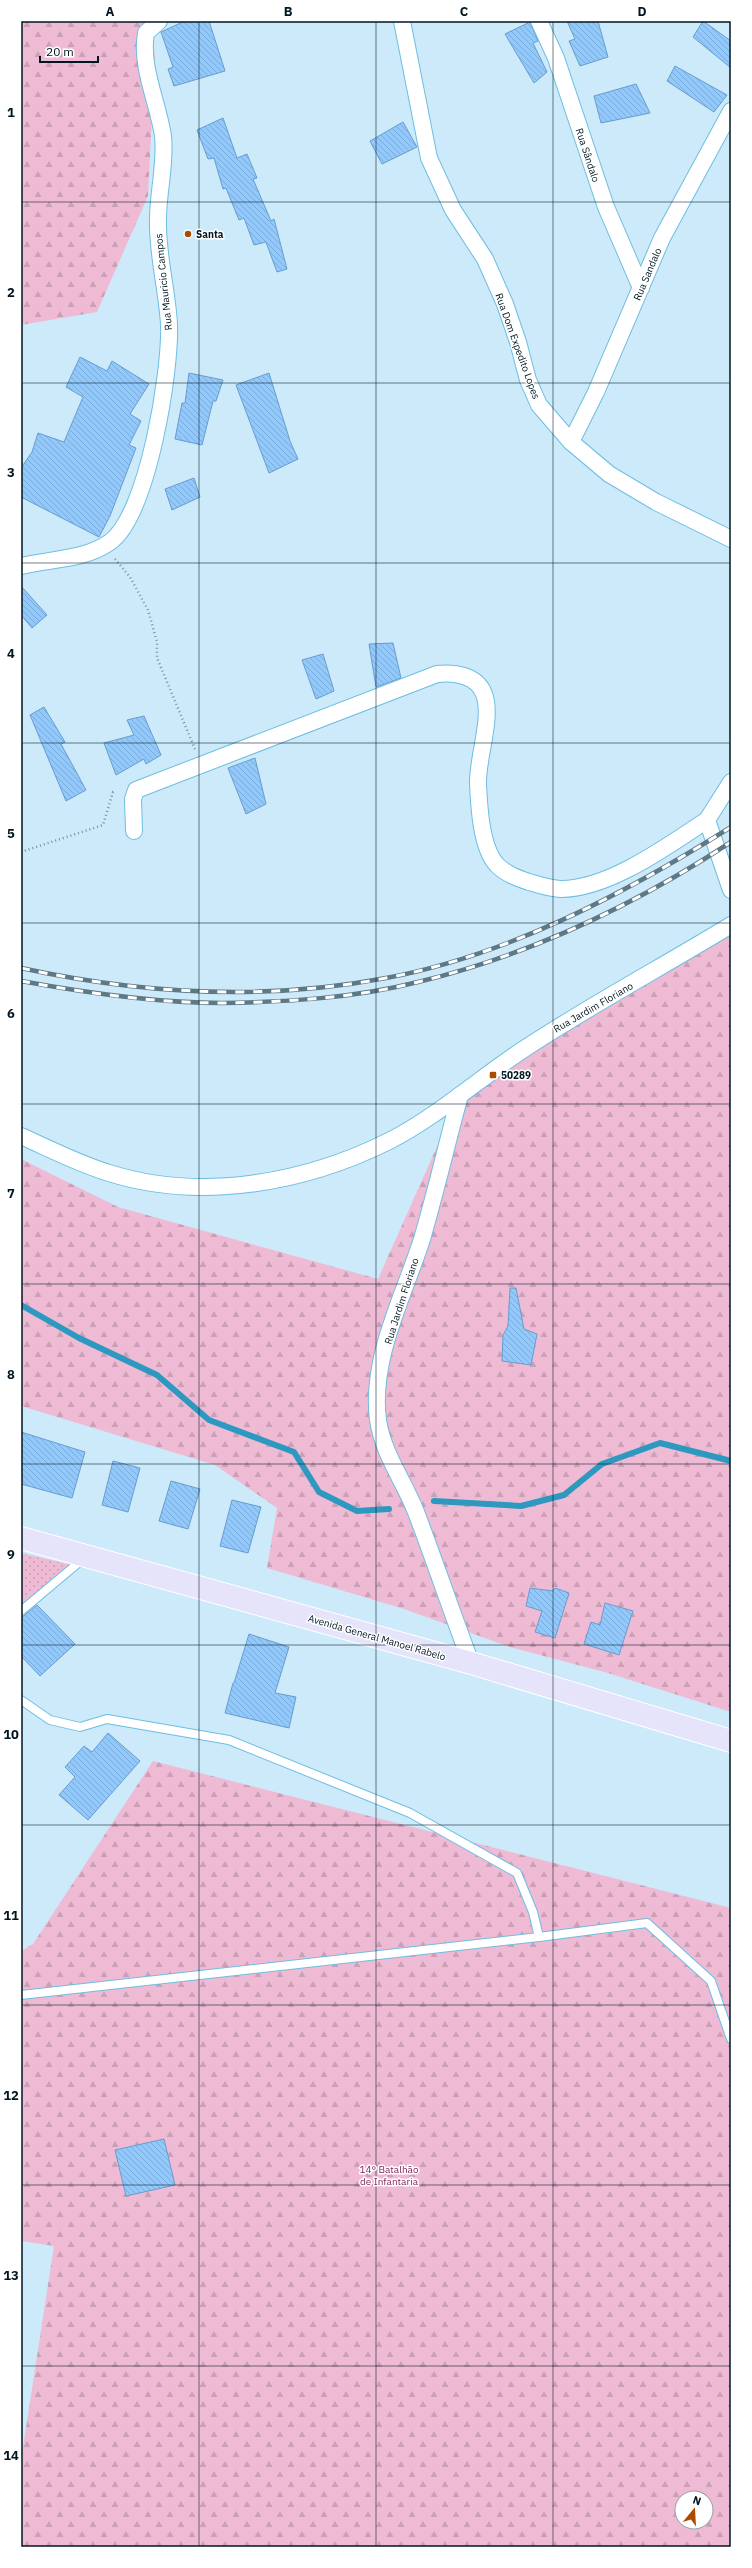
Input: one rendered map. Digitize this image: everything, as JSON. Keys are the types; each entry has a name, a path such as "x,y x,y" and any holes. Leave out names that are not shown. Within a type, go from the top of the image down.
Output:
{"main road":[{"name":"Avenida General Manoel Rabelo","path":"21,1538 87,1555 470,1663 731,1741"}],"street":[{"name":"Rua Mauricio Campos","path":"21,566 87,554 111,542 128,521 150,460 166,365 169,326 158,248 158,219 163,138 144,57 146,33 159,21"},
{"name":"Rua Dom Expedito Lopes","path":"402,21 429,158 453,210 485,259 504,304 518,342 528,380 539,405 571,442 609,474 656,502 731,540"},
{"name":"Rua Sândalo","path":"539,21 556,58 606,207 641,288"},
{"name":"Rua Sandalo","path":"571,442 596,392 678,205 731,111"},
{"path":"134,831 134,793 136,790 437,674 450,673 465,676 476,683 484,693 486,707 478,782 480,816 486,843 497,865 514,877 561,889 587,885 624,871 665,848 707,820 731,782"},
{"path":"707,820 731,890"},
{"name":"Rua Jardim Floriano","path":"21,1136 109,1173 159,1184 212,1187 256,1184 331,1165 390,1141 460,1095 503,1063 565,1022 628,987 731,925"},
{"name":"Rua Jardim Floriano","path":"460,1095 422,1239 394,1316 384,1352 378,1388 378,1420 386,1449 415,1510 470,1663"}],"lane":[{"path":"21,1611 87,1555"},
{"path":"21,1700 50,1720 80,1727 107,1719 229,1740 410,1813 517,1873 533,1912 539,1938"},
{"path":"21,1996 539,1938 647,1922 711,1981 731,2039"}],"path":[{"path":"104,545 130,577 148,610 157,642 157,658 202,765"},
{"path":"21,852 103,825 113,792 126,790 134,793"}],"green space":[{"path":"21,21 149,21 155,57 148,196 97,312 21,325"},
{"path":"731,917 731,1712 608,1673 510,1647 404,1609 267,1568 277,1508 215,1465 21,1406 21,1159 118,1207 378,1279 460,1095"},
{"path":"21,1553 77,1566 21,1612"},
{"name":"14° Batalhão de Infantaria","path":"153,1761 731,1908 731,2547 21,2547 21,2460 54,2246 21,2241 21,1951 33,1944"}],"building":[{"path":"185,21 209,21 225,71 174,86 168,69 173,67 161,32"},
{"path":"567,21 598,21 608,57 580,66 569,41 575,39"},
{"path":"703,21 731,41 731,68 693,37"},
{"path":"530,22 538,41 533,43 547,72 534,83 505,34"},
{"path":"675,66 727,95 714,112 667,81"},
{"path":"636,84 650,113 601,123 594,96"},
{"path":"223,118 237,158 247,154 257,178 253,179 271,221 274,219 287,269 277,272 266,242 254,245 244,218 239,220 226,188 223,189 214,158 208,159 197,130"},
{"path":"403,122 417,147 382,164 370,141"},
{"path":"80,357 107,371 112,361 149,384 130,414 141,421 129,445 136,448 110,516 99,537 21,497 21,468 32,452 38,433 64,442 83,397 66,387"},
{"path":"189,373 223,380 216,401 213,401 202,445 175,439 182,403 185,403"},
{"path":"269,373 290,441 298,459 269,473 236,385"},
{"path":"194,478 200,497 172,510 165,489"},
{"path":"21,586 47,615 32,628 21,615"},
{"path":"393,643 401,678 376,687 369,644"},
{"path":"323,654 334,691 316,699 302,660"},
{"path":"44,707 65,742 61,744 86,790 66,801 30,715"},
{"path":"144,716 161,755 146,764 144,759 116,775 104,743 134,735 127,720"},
{"path":"255,758 266,804 246,814 228,768"},
{"path":"510,1288 516,1288 524,1329 537,1334 531,1365 502,1361 503,1335 508,1326"},
{"path":"21,1432 85,1452 72,1498 21,1484"},
{"path":"113,1461 140,1468 128,1512 102,1505"},
{"path":"171,1481 200,1489 188,1529 159,1521"},
{"path":"232,1500 261,1507 248,1553 220,1546"},
{"path":"530,1588 553,1591 555,1588 569,1593 555,1638 535,1632 542,1611 526,1606"},
{"path":"605,1603 633,1611 619,1655 584,1644 591,1622 600,1625"},
{"path":"37,1605 75,1644 40,1676 21,1656 21,1618"},
{"path":"249,1634 289,1647 275,1693 296,1697 289,1728 225,1713"},
{"path":"108,1733 140,1761 88,1820 59,1795 75,1777 65,1767 84,1746 92,1752"},
{"path":"164,2139 175,2185 126,2196 115,2150"}],"waterway":[{"path":"21,1305 79,1338 157,1375 209,1420 294,1452 319,1492 357,1511 389,1509"},
{"path":"434,1501 521,1506 564,1495 602,1464 660,1443 731,1461"}],"railway":[{"path":"21,968 112,984 157,989 203,991 249,992 295,990 386,978 432,968 522,938 608,898 731,827"},
{"path":"21,981 71,990 146,999 197,1003 271,1002 370,992 460,971 501,958 580,926 657,887 731,842"}],"place":[{"name":"Santa","path":"188,234"},
{"name":"50289","path":"493,1075"}]}
